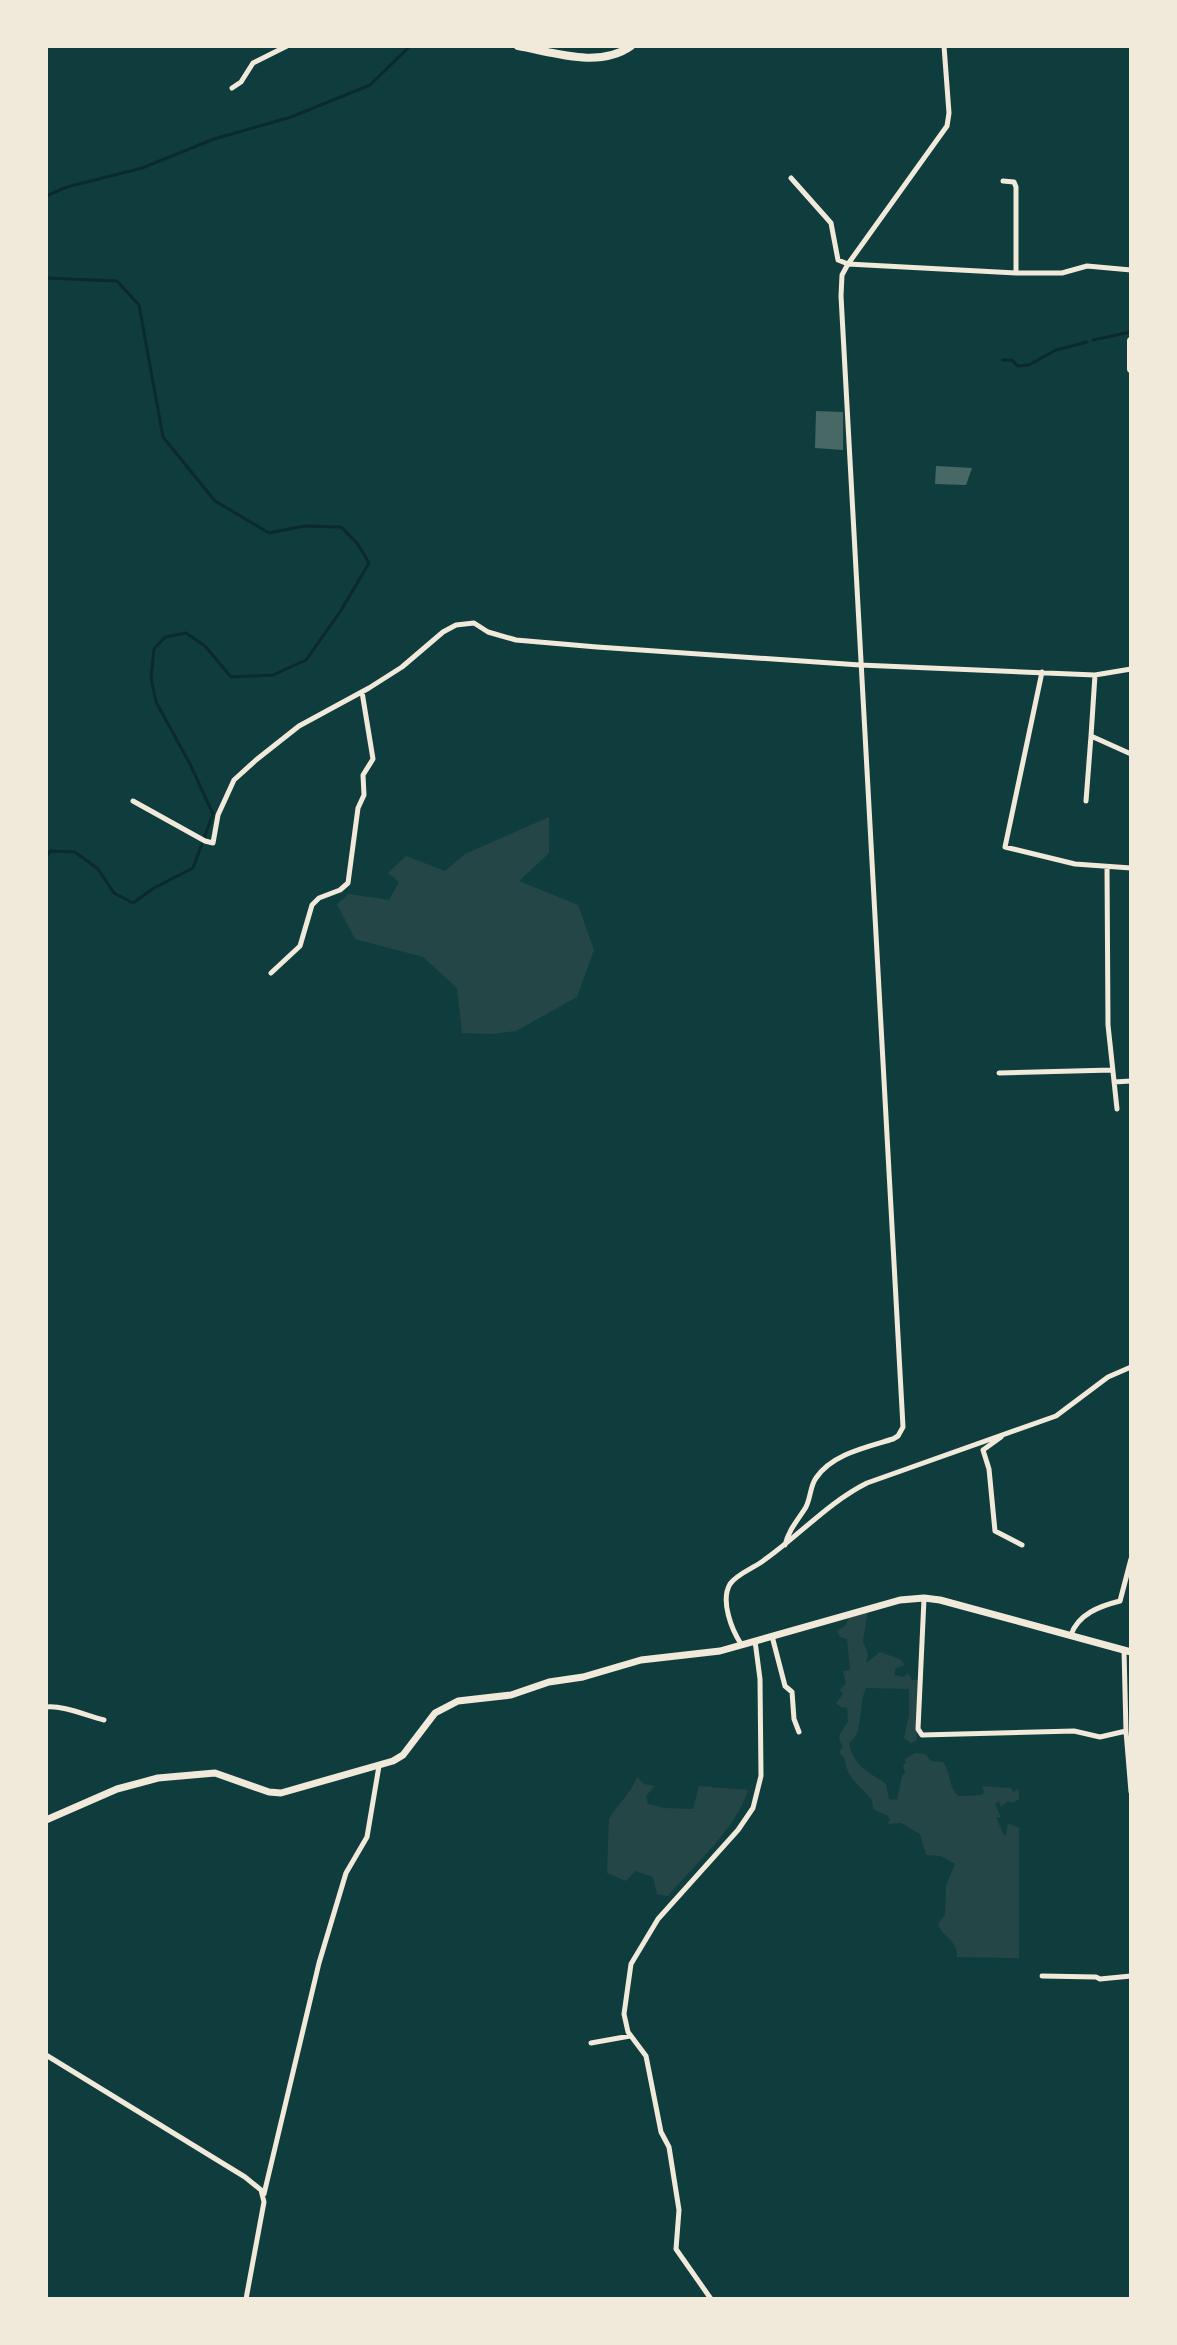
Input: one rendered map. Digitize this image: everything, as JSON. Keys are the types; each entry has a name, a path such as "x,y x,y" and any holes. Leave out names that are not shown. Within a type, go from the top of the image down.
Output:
{"main road":[{"path":"518,46 589,57 616,53 631,46"},
{"path":"1131,341 1131,369"}],"street":[{"path":"232,88 241,82 253,63 287,46"},
{"path":"785,1545 788,1532 811,1496 813,1484 823,1469 847,1454 893,1439 903,1427 841,296 842,275 848,264 947,126 949,113 944,46"},
{"path":"791,178 831,223 838,260 848,264 1016,273 1062,273 1087,266 1131,270"},
{"path":"1003,181 1014,182 1016,187 1016,273"},
{"path":"133,801 213,843 218,815 234,780 299,726 402,667 443,632 466,623 516,640 860,665 1095,675 1131,669"},
{"path":"1042,672 1005,847 1075,864 1131,868"},
{"path":"1086,801 1095,675"},
{"path":"271,973 300,946 312,905 348,883 358,808 364,795 363,775 373,759 362,692"},
{"path":"1091,736 1131,754"},
{"path":"1107,867 1108,1025 1117,1109"},
{"path":"999,1073 1112,1070"},
{"path":"1114,1082 1131,1081"},
{"path":"741,1644 730,1621 728,1587 732,1581 785,1545 840,1499 867,1483 1056,1416 1108,1377 1131,1367"},
{"path":"1004,1434 983,1450 989,1469 995,1531 1022,1545"},
{"path":"1071,1635 1075,1622 1102,1606 1120,1601 1131,1559"},
{"path":"924,1598 918,1729 922,1735 1074,1731 1100,1737 1126,1731"},
{"path":"46,1820 117,1789 158,1778 215,1773 269,1792 281,1793 379,1765 403,1755 435,1713 448,1704 511,1695 629,1662 720,1651 892,1601 924,1598 1128,1651 1126,1731 1131,1792"},
{"path":"772,1635 785,1686 792,1692 794,1719 799,1732"},
{"path":"711,2299 676,2249 679,2210 668,2144 661,2132 646,2056 626,2027 624,2014 629,1970 634,1957 661,1914 746,1821 753,1808 761,1785 760,1689 755,1639"},
{"path":"46,1707 58,1706 104,1720"},
{"path":"246,2299 264,2194 297,2047 346,1873 367,1837 379,1765"},
{"path":"1042,1976 1100,1979 1131,1976"},
{"path":"591,2043 631,2036"},
{"path":"46,2055 245,2177 264,2194"}],"shaded area":[{"path":"549,817 549,853 519,881 578,905 594,950 577,997 516,1031 462,1033 457,988 423,957 355,939 337,904 349,894 389,900 399,882 388,873 406,856 445,871 465,854"},
{"path":"868,1610 863,1641 868,1654 866,1663 880,1652 900,1659 905,1665 896,1668 894,1675 903,1677 908,1673 912,1680 918,1680 917,1737 911,1743 904,1738 909,1715 909,1689 866,1688 857,1733 849,1743 854,1758 886,1784 889,1799 897,1800 905,1773 905,1759 915,1753 925,1754 931,1761 943,1762 958,1796 981,1795 984,1793 982,1786 1011,1788 1013,1792 1019,1789 1019,1799 1013,1803 1008,1801 1001,1807 999,1801 995,1804 1001,1818 996,1817 1004,1836 1008,1823 1019,1828 1019,1958 957,1957 955,1946 938,1924 945,1915 946,1886 955,1864 941,1856 926,1855 920,1834 901,1823 887,1824 890,1820 888,1816 873,1809 872,1800 851,1777 839,1752 843,1746 840,1736 848,1721 847,1708 836,1703 846,1683 843,1671 850,1670 847,1639 840,1637 837,1631 846,1625 849,1616"},
{"path":"637,1777 644,1784 655,1786 646,1796 648,1804 664,1808 693,1809 699,1786 748,1790 725,1832 668,1896 657,1894 653,1877 635,1871 626,1881 607,1873 609,1819"}],"building":[{"path":"816,411 843,412 843,450 815,448"},
{"path":"936,466 972,468 966,485 935,484"}],"waterway":[{"path":"46,196 67,187 142,168 214,139 291,117 370,85 410,46"},
{"path":"46,278 117,281 139,305 163,437 215,501 269,533 304,526 341,527 357,543 369,563 306,660 273,675 231,677 205,646 186,633 165,637 154,649 151,678 156,702 213,814 193,868 133,903 114,893 98,869 75,852 50,851 46,858"},
{"path":"1093,340 1131,332"},
{"path":"1003,360 1012,360 1018,366 1029,365 1056,350 1087,342"}]}
